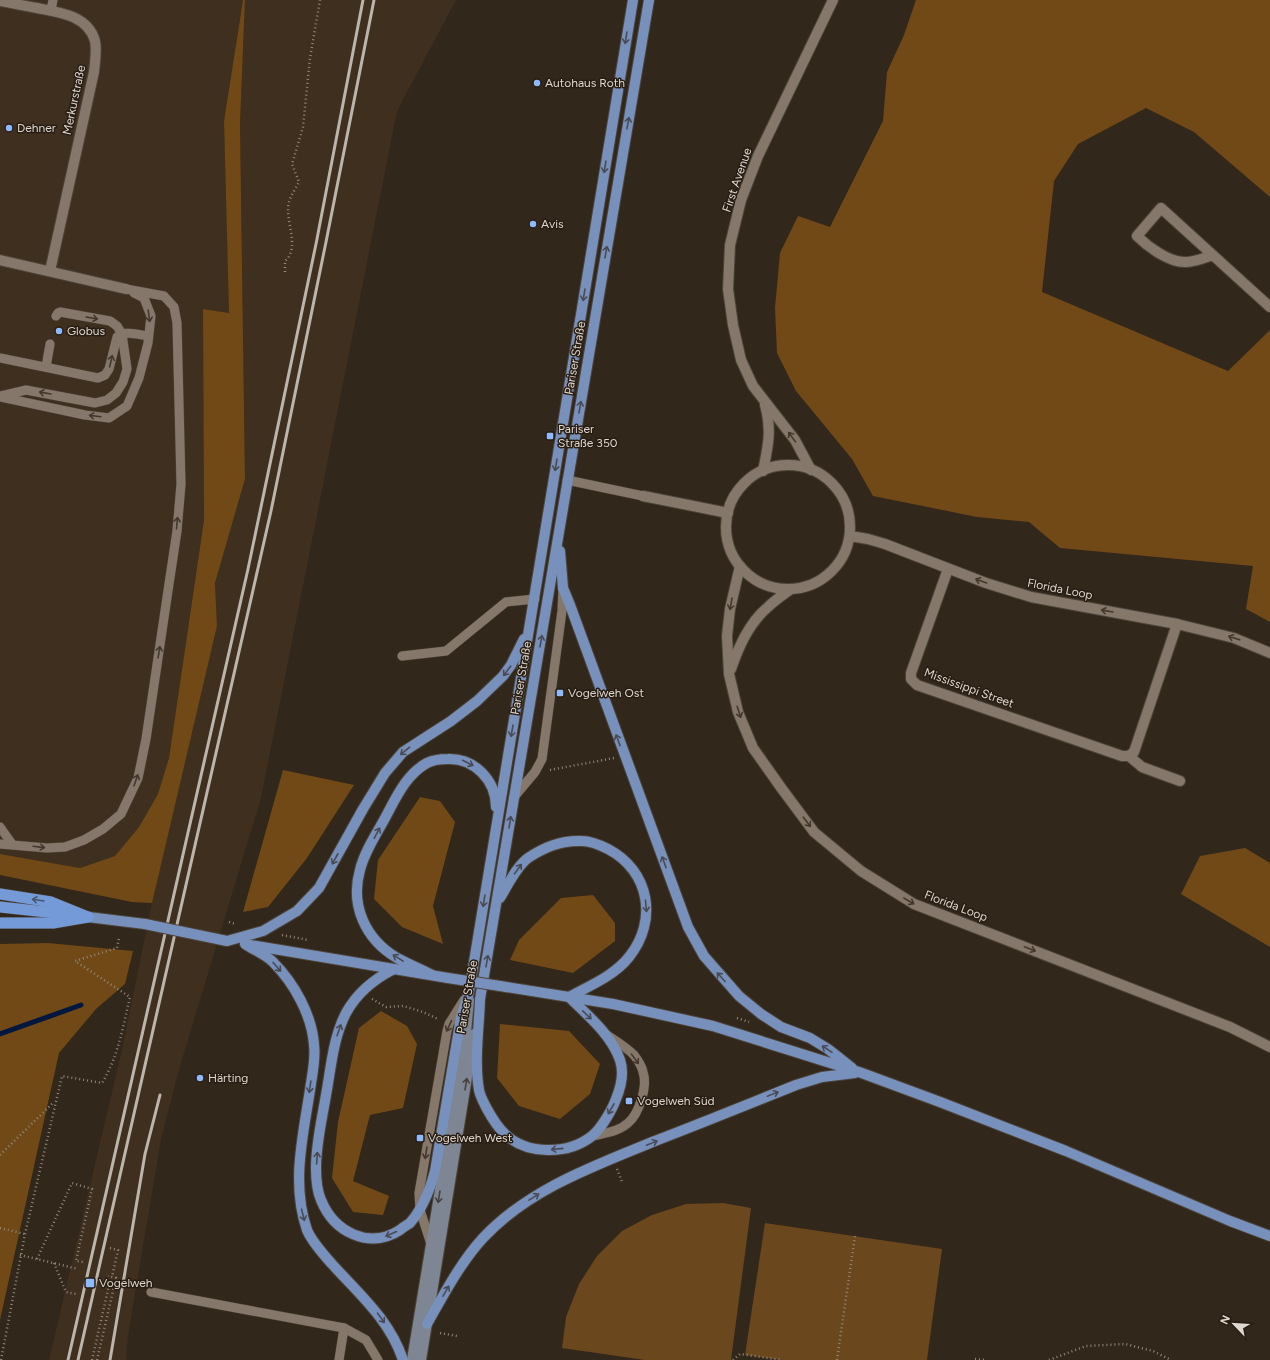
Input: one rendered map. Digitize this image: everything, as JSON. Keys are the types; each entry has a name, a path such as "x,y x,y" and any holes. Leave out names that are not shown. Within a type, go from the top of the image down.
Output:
{"highway":[{"path":"0,894 51,902 88,917"},
{"path":"0,907 88,917"},
{"path":"0,923 53,923 88,917"}],"main road":[{"name":"Pariser Straße","path":"412,1360 466,1032 469,992 496,821 633,0"},
{"name":"Pariser Straße","path":"421,1360 567,480 649,0"},
{"path":"560,529 560,556 563,588 688,927 704,956 739,996 761,1014 781,1027 810,1038 828,1049 859,1072"},
{"path":"226,942 263,931 297,911 319,888 385,773 403,752 451,721 503,676 515,658 530,624"},
{"path":"432,975 396,957 372,937 359,911 356,892 360,869 369,847 404,784 417,770 428,762 442,759 451,758 463,760 476,767 485,776 493,791 496,804 496,821"},
{"path":"497,902 521,865 546,848 564,842 584,841 600,845 615,853 627,863 636,874 643,886 647,917 638,945 628,959 614,972 569,997"},
{"path":"88,917 145,924 226,942 613,1004 713,1026 859,1072 940,1102 1066,1151 1270,1236"},
{"path":"245,944 272,962 289,980 310,1021 314,1045 313,1065 299,1166 300,1200 302,1213 308,1232 321,1252 376,1312 391,1332 403,1360"},
{"path":"394,969 381,976 356,997 337,1032 318,1144 316,1168 320,1199 332,1220 344,1229 358,1236 370,1239 383,1238 396,1232 409,1223 420,1210 430,1189 436,1172 461,1017 469,992"},
{"path":"480,999 478,1049 479,1091 490,1115 497,1126 506,1135 520,1143 538,1149 554,1150 569,1148 582,1143 593,1136 613,1107 620,1090 622,1074 620,1061 605,1034 569,997"},
{"path":"427,1324 450,1283 482,1239 502,1220 521,1205 540,1193 613,1158 796,1085 822,1076 859,1072"}],"street":[{"name":"First Avenue","path":"812,470 795,440 753,386 741,360 733,326 728,289 730,245 741,200 758,156 833,0"},
{"name":"Merkurstraße","path":"0,1 51,10 70,16 81,21 90,28 95,41 94,72 50,271"},
{"path":"1213,255 1185,263 1156,252 1137,236 1161,208 1213,255 1270,307"},
{"path":"0,260 126,288"},
{"name":"First Avenue","path":"763,471 768,450 770,431 769,418 764,401"},
{"path":"787,466 799,466 812,470 826,478 838,490 846,504 850,520 850,536 846,550 839,563 830,574 818,582 805,587 791,589 772,587 754,579 740,566 732,554 726,527 728,513 740,488 750,478 763,471 774,467 787,466"},
{"path":"643,496 728,513"},
{"name":"Florida Loop","path":"850,536 885,544 948,569 1031,597 1177,624 1234,638 1270,652"},
{"name":"Florida Loop","path":"740,566 730,609 727,636 729,674 738,712 753,748 814,832 861,872 914,904 1230,1027 1270,1047"},
{"name":"Mississippi Street","path":"948,569 911,673 911,680 917,685 1122,756 1129,756 1142,767 1180,780"},
{"path":"729,674 737,651 746,633 754,622 767,607 791,589"},
{"path":"1129,756 1134,752 1177,624"}],"lane":[{"path":"51,10 53,0"},
{"path":"0,397 85,415 109,418 127,406 139,378 151,316 144,298 126,288"},
{"path":"0,844 47,848 65,847 84,840 103,829 122,814 138,778 146,739 177,531 181,484 176,323 174,307 164,296 126,288"},
{"path":"0,397 26,390 95,403 107,400 116,393 123,382 127,368 122,334 118,326 110,321 60,312 56,316"},
{"path":"0,358 98,378 105,375 109,369 117,337 127,333 148,336"},
{"path":"46,367 50,344"},
{"path":"567,480 643,496"},
{"path":"514,797 535,772 542,759 562,611 563,588"},
{"path":"402,656 446,651 506,602 534,599"},
{"path":"0,827 12,844"},
{"path":"0,838 12,844"},
{"path":"593,1136 612,1132 628,1123 640,1105 645,1085 643,1071 635,1056 605,1034"},
{"path":"420,1210 431,1244"},
{"path":"151,1292 344,1328 366,1340 378,1360"},
{"path":"339,1360 344,1328"}],"path":[{"path":"285,272 286,261 289,257 293,241 290,229 289,202 299,182 292,164 303,127 310,58 320,0"},
{"path":"546,770 615,758"},
{"path":"1,1360 20,1255 62,1076 102,1083 113,1062 130,998 75,961 117,948 119,938"},
{"path":"372,998 386,1007 403,1006 422,1012 444,1022"},
{"path":"0,1155 55,1102"},
{"path":"37,1259 72,1183 92,1189 76,1261 83,1262"},
{"path":"0,1228 25,1234"},
{"path":"837,1360 855,1236"},
{"path":"97,1360 116,1278 110,1276 118,1250 110,1248"},
{"path":"20,1255 78,1268"},
{"path":"54,1263 66,1292 76,1294"},
{"path":"92,1360 110,1281 103,1280"},
{"path":"440,1333 457,1336"},
{"path":"1049,1360 1086,1346 1125,1344 1153,1351 1171,1360"},
{"path":"733,1360 740,1354 782,1360"},
{"path":"975,1359 985,1360"}],"shaded area":[{"path":"0,0 243,0 224,121 229,313 203,309 204,520 169,758 158,794 139,827 115,856 80,868 0,854"},
{"path":"243,0 245,0 240,123 245,479 215,583 217,626 152,903 132,902 0,875 0,854 80,868 115,856 139,827 158,794 169,758 204,520 203,309 229,313 224,121"},
{"path":"245,0 456,0 397,111 261,798 180,1066 161,1139 128,1336 126,1360 49,1360 123,1045 156,882 217,626 215,583 245,479 240,123"},
{"path":"916,0 1270,0 1270,197 1194,132 1146,108 1078,144 1054,181 1042,292 1228,371 1270,330 1270,622 1246,609 1253,566 1060,548 1029,522 977,517 873,496 852,459 796,391 777,353 775,308 780,253 798,216 830,227 883,121 887,72 904,35"},
{"path":"283,770 354,785 307,858 268,907 243,912"},
{"path":"420,797 440,801 455,822 433,906 443,944 402,927 374,899 378,860"},
{"path":"1245,848 1270,863 1270,947 1181,894 1200,856"},
{"path":"593,895 615,923 615,941 573,973 510,960 519,940 561,898"},
{"path":"48,943 133,951 125,984 96,1009 59,1053 0,1320 0,944"},
{"path":"381,1011 407,1026 417,1044 403,1108 370,1115 353,1181 389,1196 383,1215 353,1212 332,1178 338,1122 359,1028"},
{"path":"500,1024 569,1031 600,1064 590,1094 560,1119 519,1106 497,1078"},
{"path":"723,1203 751,1208 731,1360 645,1360 562,1348 566,1317 579,1284 597,1256 622,1231 652,1215 686,1204"},
{"path":"765,1223 942,1249 927,1360 782,1360 745,1355"}],"waterway":[{"path":"0,1034 81,1005"}],"railway":[{"path":"68,1360 248,569 316,244 363,0"},
{"path":"78,1360 271,511 374,0"},
{"path":"110,1360 145,1154 160,1095"}],"place":[{"name":"Autohaus Roth","path":"537,83"},
{"name":"Dehner","path":"9,128"},
{"name":"Avis","path":"533,224"},
{"name":"Globus","path":"59,331"},
{"name":"Pariser Straße 350","path":"550,436"},
{"name":"Vogelweh Ost","path":"560,693"},
{"name":"Härting","path":"200,1078"},
{"name":"Vogelweh Süd","path":"629,1101"},
{"name":"Vogelweh West","path":"420,1138"},
{"name":"Vogelweh","path":"90,1283"}]}
